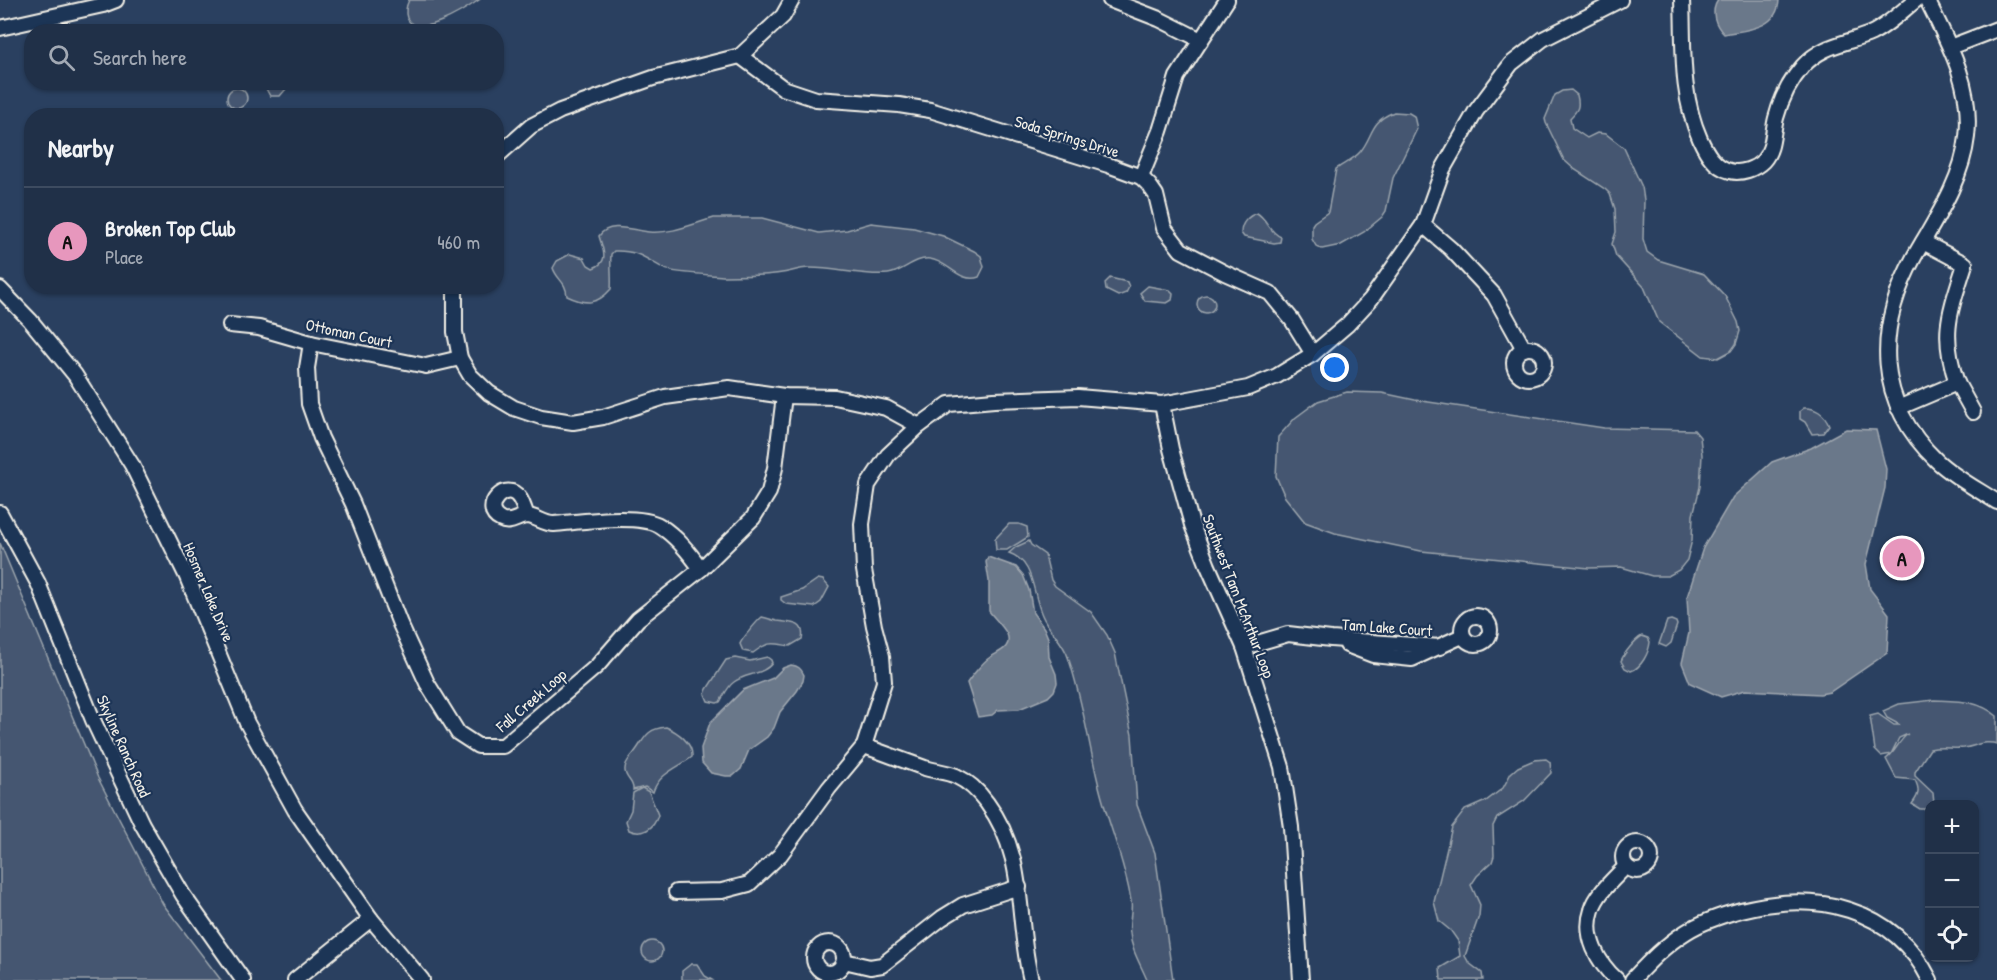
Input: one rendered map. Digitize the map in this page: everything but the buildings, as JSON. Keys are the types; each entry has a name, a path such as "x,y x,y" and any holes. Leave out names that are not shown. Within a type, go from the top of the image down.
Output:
{"street":[{"path":"0,28 103,5 116,0"},
{"path":"504,150 531,126 560,111 653,78 740,56 783,15 792,0"},
{"path":"1110,0 1159,19 1201,40"},
{"path":"1227,0 1177,77 1160,130 1141,177 1156,195 1164,228 1181,250 1270,293 1292,320 1313,354"},
{"path":"676,892 722,891 749,884 780,855 829,788 864,746 884,682 882,656 864,570 862,524 868,485 888,454 919,426 949,404 1078,397 1161,404 1248,388 1277,376 1313,354 1347,325 1371,299 1423,225 1443,169 1476,111 1511,64 1543,39 1620,0"},
{"path":"1682,0 1681,40 1692,119 1712,159 1728,171 1738,172 1756,167 1767,156 1781,102 1791,82 1805,65 1820,52 1872,33 1916,0"},
{"path":"1927,0 1964,81 1968,117 1967,138 1955,182 1894,299 1887,335 1891,383 1898,408 1913,434 1937,462 1997,501"},
{"path":"1950,47 1997,28"},
{"name":"Soda Springs Drive","path":"740,56 783,88 816,99 899,105 930,110 1141,177"},
{"path":"1423,225 1451,249 1494,295 1524,349"},
{"path":"1923,242 1965,264 1950,312 1947,339 1957,383 1973,412"},
{"name":"Hosmer Lake Drive","path":"0,289 30,320 75,375 132,465 188,577 247,723 295,810 371,919 422,980"},
{"path":"456,294 455,332 460,358 470,375 489,393 514,408 541,417 573,422 603,417 665,397 729,388 784,396 835,397 886,408 919,426"},
{"name":"Ottoman Court","path":"230,325 259,328 311,343 426,366 460,358"},
{"name":"Fall Creek Loop","path":"311,343 307,368 309,404 321,438 353,504 400,624 427,683 458,733 478,746 503,746 597,666 638,619 701,569 753,518 769,492 784,396"},
{"path":"1898,408 1957,383"},
{"name":"Southwest Tam McArthur Loop","path":"1161,404 1192,525 1244,647 1282,767 1291,827 1300,980"},
{"name":"Skyline Ranch Road","path":"0,513 38,583 93,720 142,824 183,895 243,980"},
{"path":"527,516 550,524 639,519 658,525 681,542 701,569"},
{"name":"Tam Lake Court","path":"1244,647 1288,634 1440,647 1462,636"},
{"path":"864,746 926,768 957,776 978,791 998,817 1013,854 1019,887 1023,938 1031,980"},
{"path":"1617,980 1607,971 1596,955 1591,942 1589,922 1592,909 1602,891 1626,866"},
{"path":"844,961 870,967 882,965 942,918 963,905 1019,887"},
{"path":"1632,980 1663,948 1688,930 1723,915 1767,903 1798,901 1829,904 1860,912 1886,928 1906,946 1924,968 1930,980"},
{"path":"296,980 371,919"}],"shaded area":[{"path":"409,0 479,0 464,10 434,24 412,24 407,18 406,9"},
{"path":"1718,0 1779,0 1777,10 1767,22 1751,29 1724,34 1718,27 1714,14"},
{"path":"232,90 242,90 246,94 246,102 241,107 233,107 228,102 228,94"},
{"path":"267,90 285,90 280,96 270,96"},
{"path":"1571,90 1577,95 1578,103 1577,110 1570,118 1572,128 1587,138 1597,133 1606,134 1624,148 1642,187 1643,239 1647,252 1658,260 1704,274 1725,296 1740,331 1731,351 1718,358 1703,356 1659,322 1644,287 1616,256 1612,244 1616,232 1615,209 1610,194 1564,160 1546,123 1545,119 1555,95"},
{"path":"1394,112 1409,113 1414,116 1417,129 1393,178 1386,211 1364,232 1341,245 1322,249 1316,246 1312,239 1312,225 1328,212 1336,169 1358,155 1380,120"},
{"path":"1257,213 1281,237 1280,242 1274,243 1244,237 1241,229 1244,223"},
{"path":"714,218 762,218 819,233 847,230 871,223 914,228 943,236 974,251 981,256 984,267 979,277 972,278 960,275 930,259 919,260 888,274 810,268 768,275 724,276 669,270 636,254 614,251 611,254 611,289 601,298 591,302 567,296 565,287 553,268 557,261 570,254 584,258 593,268 598,265 602,262 604,255 599,236 609,228 666,232"},
{"path":"1110,278 1127,282 1129,287 1126,293 1118,296 1106,290 1105,283"},
{"path":"1148,286 1170,290 1173,293 1172,300 1167,303 1145,301 1140,293"},
{"path":"1206,295 1212,298 1215,304 1212,310 1206,313 1200,310 1197,304 1200,298"},
{"path":"1347,392 1382,393 1604,428 1694,430 1700,437 1702,455 1700,487 1693,515 1692,540 1687,560 1679,570 1668,576 1652,576 1621,567 1589,568 1421,551 1335,533 1305,522 1285,497 1276,476 1278,437 1295,418 1318,401"},
{"path":"1804,408 1816,410 1825,418 1829,425 1823,433 1812,434 1805,422 1800,419 1800,411"},
{"path":"1846,429 1876,430 1886,469 1885,488 1866,564 1870,589 1889,614 1887,653 1830,692 1820,694 1745,690 1721,697 1690,683 1682,663 1689,633 1687,597 1703,548 1733,497 1772,462 1811,448"},
{"path":"1009,524 1027,527 1028,537 1007,550 996,550 995,539"},
{"path":"1029,541 1045,555 1051,580 1055,586 1091,612 1107,635 1115,653 1132,735 1137,805 1155,853 1173,980 1147,980 1132,945 1128,886 1094,766 1073,672 1066,651 1042,615 1032,579 1024,563 1009,553"},
{"path":"0,543 98,778 163,904 221,980 0,980"},
{"path":"988,557 1016,567 1023,575 1029,590 1033,613 1048,638 1049,657 1057,683 1054,691 1048,697 1019,709 998,710 992,715 978,717 967,683 986,660 1006,647 1008,643 1007,634 989,611 989,581 986,562"},
{"path":"818,579 823,580 829,587 821,602 814,607 786,604 781,600 781,597 802,590"},
{"path":"762,617 796,624 803,633 802,639 790,646 770,644 753,653 743,651 741,642"},
{"path":"1671,620 1677,625 1671,643 1666,647 1659,644 1667,621"},
{"path":"1642,636 1648,638 1650,642 1648,651 1644,660 1631,671 1625,668 1621,661 1630,647"},
{"path":"767,657 772,663 769,667 734,682 720,702 708,701 705,694 707,689 726,660 735,658 750,661"},
{"path":"791,665 802,671 803,681 780,712 774,728 767,737 749,750 741,769 733,776 711,773 702,763 701,748 710,723 743,690 773,678 783,668"},
{"path":"1934,700 1975,704 1997,716 1997,744 1930,749 1915,772 1915,776 1933,793 1934,800 1925,800 1925,809 1920,809 1912,804 1918,792 1915,780 1896,778 1886,759 1891,754 1881,756 1875,750 1870,716 1878,714 1894,725 1900,725 1887,718 1883,711 1899,704","holes":["1908,734 1891,754 1899,738"]},
{"path":"666,727 684,739 690,747 692,757 664,775 653,792 645,787 633,790 625,772 627,762 650,732"},
{"path":"1546,759 1550,762 1551,773 1524,801 1497,818 1493,826 1494,856 1492,862 1471,885 1480,905 1479,916 1465,956 1469,963 1482,973 1483,980 1441,980 1440,968 1460,956 1458,941 1451,931 1439,921 1434,902 1452,827 1465,810 1486,801 1503,788 1511,773 1518,767 1534,760"},
{"path":"642,788 649,792 658,815 654,824 647,830 634,832 629,830 626,821 631,810 633,793"},
{"path":"652,941 659,944 662,951 659,958 652,961 645,958 642,951 645,944"},
{"path":"691,964 697,964 705,976 712,980 682,980 682,971"}],"place":[{"name":"Broken Top Club","path":"1902,558"}]}
